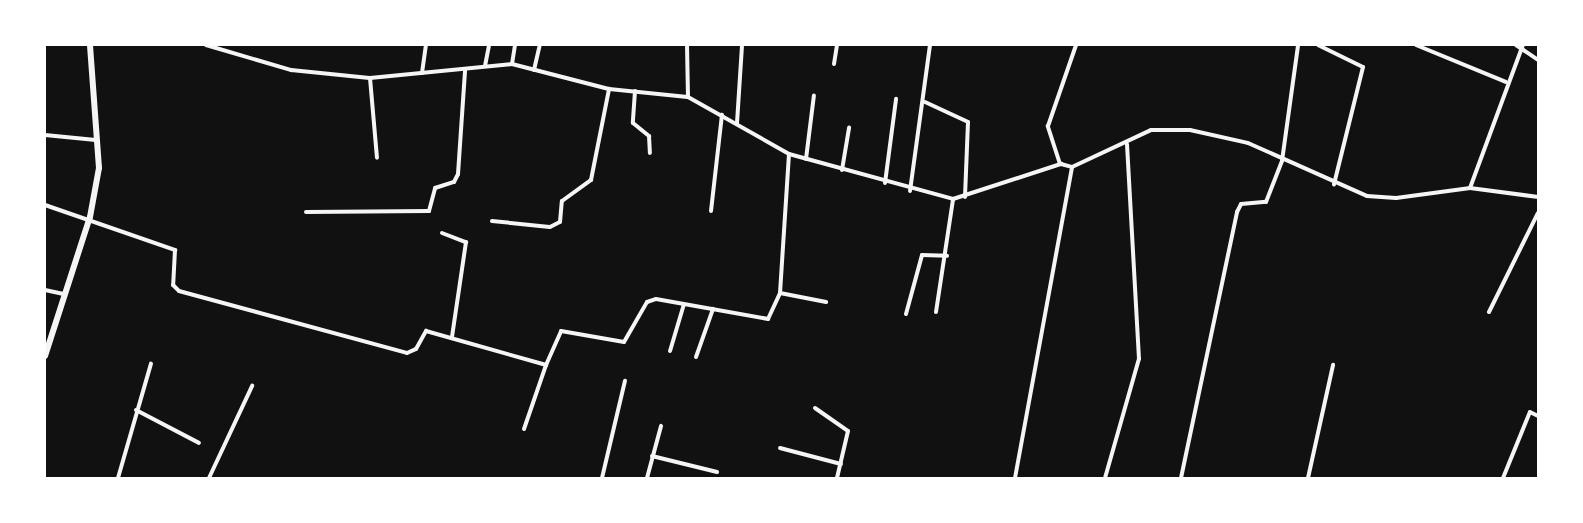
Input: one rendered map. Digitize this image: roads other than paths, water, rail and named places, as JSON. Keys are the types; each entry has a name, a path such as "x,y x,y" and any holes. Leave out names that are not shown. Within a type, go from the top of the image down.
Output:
{"main road":[{"path":"45,356 90,217 99,168 90,45"}],"street":[{"path":"206,45 291,70 370,78 512,64 609,89 688,97 789,154 910,191 953,199 1060,164 1072,167 1127,144 1151,130 1190,130 1248,143 1282,161 1367,196 1396,198 1470,188 1538,197"},
{"path":"226,45 226,51"},
{"path":"422,74 426,45"},
{"path":"485,66 489,45"},
{"path":"512,64 515,45"},
{"path":"534,70 540,45"},
{"path":"687,45 688,97"},
{"path":"737,123 742,45"},
{"path":"834,64 837,45"},
{"path":"910,191 925,102 930,45"},
{"path":"1060,164 1048,126 1076,45"},
{"path":"1181,478 1237,212 1241,204 1266,202 1282,161 1298,45"},
{"path":"1318,45 1363,67 1334,184"},
{"path":"1416,45 1506,82"},
{"path":"1470,188 1520,46 1538,60"},
{"path":"306,212 429,211 435,188 454,182 459,174 465,70"},
{"path":"370,78 377,158"},
{"path":"492,221 550,226 560,222 562,201 591,180 609,89"},
{"path":"635,91 633,123 649,136 650,153"},
{"path":"806,159 814,95"},
{"path":"885,183 896,99"},
{"path":"925,102 968,122 964,197"},
{"path":"711,211 723,115"},
{"path":"842,170 849,128"},
{"path":"45,135 96,140"},
{"path":"1105,478 1139,359 1127,144"},
{"path":"524,429 561,331 624,342 647,302 684,304 768,319 780,293 789,154"},
{"path":"1015,478 1072,167"},
{"path":"936,312 953,199"},
{"path":"45,205 90,217 177,251 173,285 179,291 407,353 416,350 426,331 546,366"},
{"path":"1489,312 1538,213"},
{"path":"442,233 466,242 452,337"},
{"path":"906,314 922,255 946,256"},
{"path":"45,290 64,294"},
{"path":"780,293 826,302"},
{"path":"670,351 684,304"},
{"path":"696,357 713,309"},
{"path":"118,478 136,410 152,364"},
{"path":"1308,478 1333,365"},
{"path":"602,478 625,381"},
{"path":"209,478 252,387"},
{"path":"815,408 848,431 837,478"},
{"path":"136,410 199,443"},
{"path":"1503,478 1530,412 1538,416"},
{"path":"648,478 661,426"},
{"path":"780,447 841,464"},
{"path":"652,456 717,472"}]}
